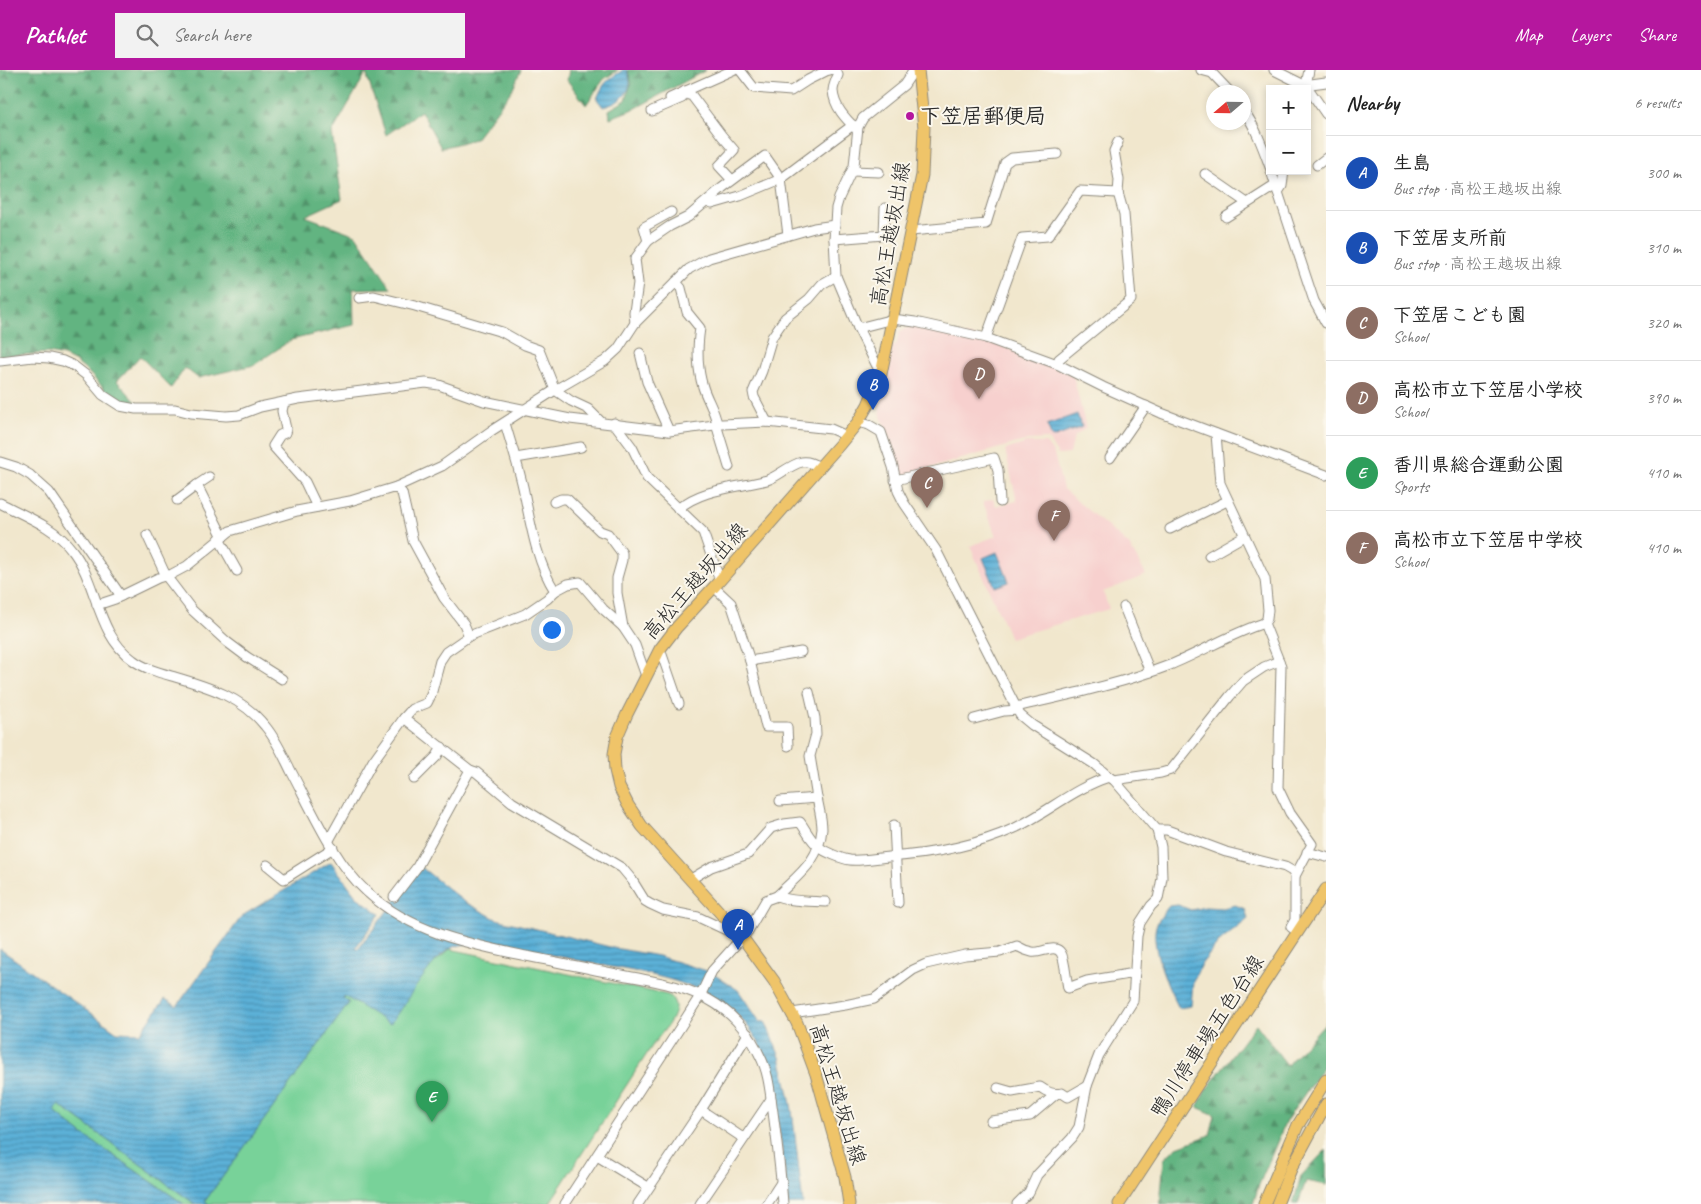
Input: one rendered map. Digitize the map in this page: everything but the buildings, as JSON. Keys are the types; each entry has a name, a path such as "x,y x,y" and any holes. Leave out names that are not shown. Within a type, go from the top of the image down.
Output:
{"main road":[{"name":"高松王越坂出線","path":"849,1204 845,1177 816,1074 806,1044 792,1013 774,982 742,937 692,879 642,826 628,805 620,787 615,770 614,754 617,737 660,650 677,627 847,436 868,405 881,374 922,175 924,128 918,70"},
{"name":"鴨川停車場五色台線","path":"1119,1204 1326,888"},
{"path":"1264,1204 1298,1125 1326,1080"},
{"path":"1278,1204 1291,1169 1326,1104"}],"street":[{"path":"652,111 733,70"},
{"path":"740,70 754,88 791,91 808,80 834,70 838,75 833,90 838,107 855,128 856,157 836,208 834,225 836,276 858,328 881,374"},
{"path":"707,202 712,204 740,196 781,179 855,128 863,118 904,85 914,70"},
{"path":"1201,70 1212,73 1223,85"},
{"path":"1274,70 1296,82 1306,85 1326,82"},
{"path":"1306,85 1309,70"},
{"path":"1311,92 1326,114"},
{"path":"670,98 687,93 692,96 734,150 720,166 732,180"},
{"path":"1251,121 1266,156"},
{"path":"1056,364 1059,359 1131,300 1124,214 1118,193 1119,180 1114,151 1118,142"},
{"path":"911,231 986,224 1004,163 1012,158 1057,154"},
{"path":"635,323 634,312 638,283 635,259 648,241 670,226 688,217 732,180 765,156 781,179 788,235"},
{"path":"1317,165 1326,158"},
{"path":"852,171 879,172"},
{"path":"1205,174 1247,204"},
{"path":"1272,175 1314,301 1326,323"},
{"path":"1226,217 1282,186 1283,175"},
{"path":"986,338 1022,238 1048,236 1080,191 1118,193"},
{"path":"834,239 884,235 885,208"},
{"path":"648,241 644,228 670,212"},
{"path":"97,605 187,566 230,531 298,511 350,501 396,487 442,466 491,430 505,423 554,390 605,361 618,349 635,323 689,269 709,258 788,235 834,225"},
{"path":"767,422 753,392 762,371 772,337 785,318 809,299 822,284 836,276"},
{"path":"676,282 681,288 687,312 700,328 698,360 703,387 716,414 716,424 729,467"},
{"path":"359,298 374,296 415,306 502,332 525,345 534,347 539,350 554,390 571,402 588,409 601,422"},
{"path":"858,328 893,319 986,338 1056,364 1146,406 1326,475"},
{"path":"640,353 647,382 669,430"},
{"path":"0,361 33,357 63,361 74,366 87,376 103,395 120,406 136,409 175,409 191,413 226,416 239,415 260,407 284,402 426,383 439,385 484,401 570,419 669,430 716,424 767,422 831,429 847,436"},
{"path":"284,402 282,412 286,430 285,433 280,435 273,446 305,482 316,508"},
{"path":"1110,458 1146,406"},
{"path":"858,422 882,432 898,491 940,558 1020,715 1032,725 1080,754 1111,779 1157,830 1161,847 1162,878 1158,899 1140,923 1137,936 1133,1001 1099,1055 1087,1086 1082,1117 1076,1133 1037,1175 1028,1192 1017,1204"},
{"path":"505,423 516,458 533,536 549,581 555,591"},
{"path":"614,424 632,446 647,478 703,532 717,584 731,603 750,661 766,728 787,727 788,746"},
{"path":"974,719 1109,685 1150,672 1264,623 1268,619 1265,579 1220,483 1216,434"},
{"path":"516,458 581,447"},
{"path":"895,480 994,458 998,470 1000,502"},
{"path":"0,462 23,471 49,492 121,596"},
{"path":"678,509 688,501 735,486 768,480 802,462 812,462 820,467"},
{"path":"177,500 209,477"},
{"path":"197,485 237,571"},
{"path":"396,487 402,493 413,541 444,598 464,624 469,636"},
{"path":"554,502 567,499 600,531 608,534 622,553 617,578 617,593 623,627"},
{"path":"1170,529 1228,501"},
{"path":"0,503 49,528 73,550 82,566 107,630 132,659 156,671 201,685 233,698 265,725 275,740 317,821 345,866 367,892 399,916 429,932 450,939 672,985 700,994 733,1018 748,1034 761,1057 766,1071 782,1181 783,1204"},
{"path":"147,535 166,576 192,610 227,642 247,657 282,678"},
{"path":"1209,556 1244,536"},
{"path":"267,865 284,879 333,847 372,761 412,709 427,703 440,661 446,652 469,636 526,614 555,591 568,584 580,582 603,609 623,627 635,645 646,676"},
{"path":"1124,607 1150,672"},
{"path":"1264,623 1281,666 1278,788 1290,813 1312,844 1295,876 1294,920 1290,927 1298,932"},
{"path":"660,650 680,704"},
{"path":"750,661 801,652"},
{"path":"692,879 711,867 748,854 771,828 778,825 800,822 819,848 850,860 895,857 950,849 1013,829 1094,782 1171,770 1243,681 1264,667 1279,661"},
{"path":"566,1204 700,994 712,971 748,931 766,900 778,896 805,869 819,848 822,828 810,756 816,734 815,718 809,692"},
{"path":"404,718 470,770 476,772 512,802 622,868 650,904 663,910 698,917 742,937"},
{"path":"414,779 437,756 442,747"},
{"path":"394,897 417,867 470,770"},
{"path":"780,801 817,798"},
{"path":"894,825 898,903"},
{"path":"1157,830 1167,830 1226,852 1285,867 1295,876"},
{"path":"1307,852 1326,857"},
{"path":"778,896 826,902"},
{"path":"792,1013 874,999 913,970 926,964 966,955 1000,952 1017,946 1033,952 1043,952 1050,948 1057,949 1062,953 1068,988 1087,981 1135,973"},
{"path":"638,1204 701,1110 748,1034"},
{"path":"998,1088 1012,1092 1040,1087 1048,1092 1062,1093 1068,1098 1087,1086"},
{"path":"990,1121 1030,1116 1056,1094"},
{"path":"700,1204 771,1099"},
{"path":"701,1110 744,1138"},
{"path":"597,1156 648,1187"},
{"path":"767,1204 782,1181"}],"shaded area":[{"path":"915,325 985,339 1073,375 1086,428 1074,437 1070,454 1058,455 1048,439 1028,440 905,475 897,470 878,405 892,345 896,346 900,331"},
{"path":"1027,443 1046,443 1054,454 1063,489 1129,545 1146,575 1103,592 1109,609 1010,638 970,546 996,536 983,502 993,499 996,506 1017,501 1005,450"}],"green space":[{"path":"0,70 521,70 512,90 475,139 441,148 421,111 386,135 366,73 332,133 342,199 305,216 356,235 391,288 353,289 354,325 291,340 254,365 198,378 185,368 171,388 140,356 117,381 139,405 120,403 76,362 64,356 49,353 0,356"},
{"path":"569,70 618,70 604,79 586,105 567,80"},
{"path":"628,70 706,70 636,108 610,118 609,110 626,100 631,83"},
{"path":"450,949 668,995 673,1000 675,1006 672,1019 654,1043 549,1204 209,1204 205,1201 349,1003 343,998 344,996 434,963"},
{"path":"1326,1022 1326,1063 1286,1121 1253,1204 1160,1204 1164,1159 1177,1147 1210,1135 1215,1115 1197,1107 1205,1091 1256,1024 1287,1065"},
{"path":"59,1105 195,1204 184,1204 82,1134 56,1113 55,1108"},
{"path":"1326,1150 1326,1185 1306,1181 1298,1204 1293,1204 1301,1176"}],"water":[{"path":"623,70 627,70 630,80 627,92 617,102 603,107 597,99 602,88 610,79"},
{"path":"1077,414 1082,427 1052,438 1047,425"},
{"path":"997,552 1009,582 995,587 983,558"},
{"path":"331,862 357,897 380,914 356,947 358,949 421,867 463,901 496,919 614,948 658,956 710,972 738,990 760,1022 765,1021 780,1057 792,1110 803,1204 788,1204 778,1125 770,1074 765,1056 750,1029 733,1011 713,997 668,979 484,942 457,946 449,949 442,955 426,973 390,1024 344,996 343,998 349,1003 205,1201 209,1204 195,1204 59,1105 55,1108 56,1113 82,1134 184,1204 0,1204 0,949 117,1032 140,1033 165,999 177,1006 242,916"},
{"path":"1178,905 1191,910 1205,907 1223,908 1235,905 1245,909 1248,919 1218,943 1200,966 1193,982 1191,1006 1179,1008 1158,957 1155,935 1156,926 1165,911 1169,906"}],"place":[{"name":"下笠居郵便局","path":"910,116"},
{"name":"高松市立下笠居小学校","path":"979,399"},
{"name":"下笠居支所前","path":"873,410"},
{"name":"下笠居こども園","path":"927,508"},
{"name":"高松市立下笠居中学校","path":"1054,541"},
{"name":"生島","path":"738,950"},
{"name":"香川県総合運動公園","path":"432,1122"}]}
